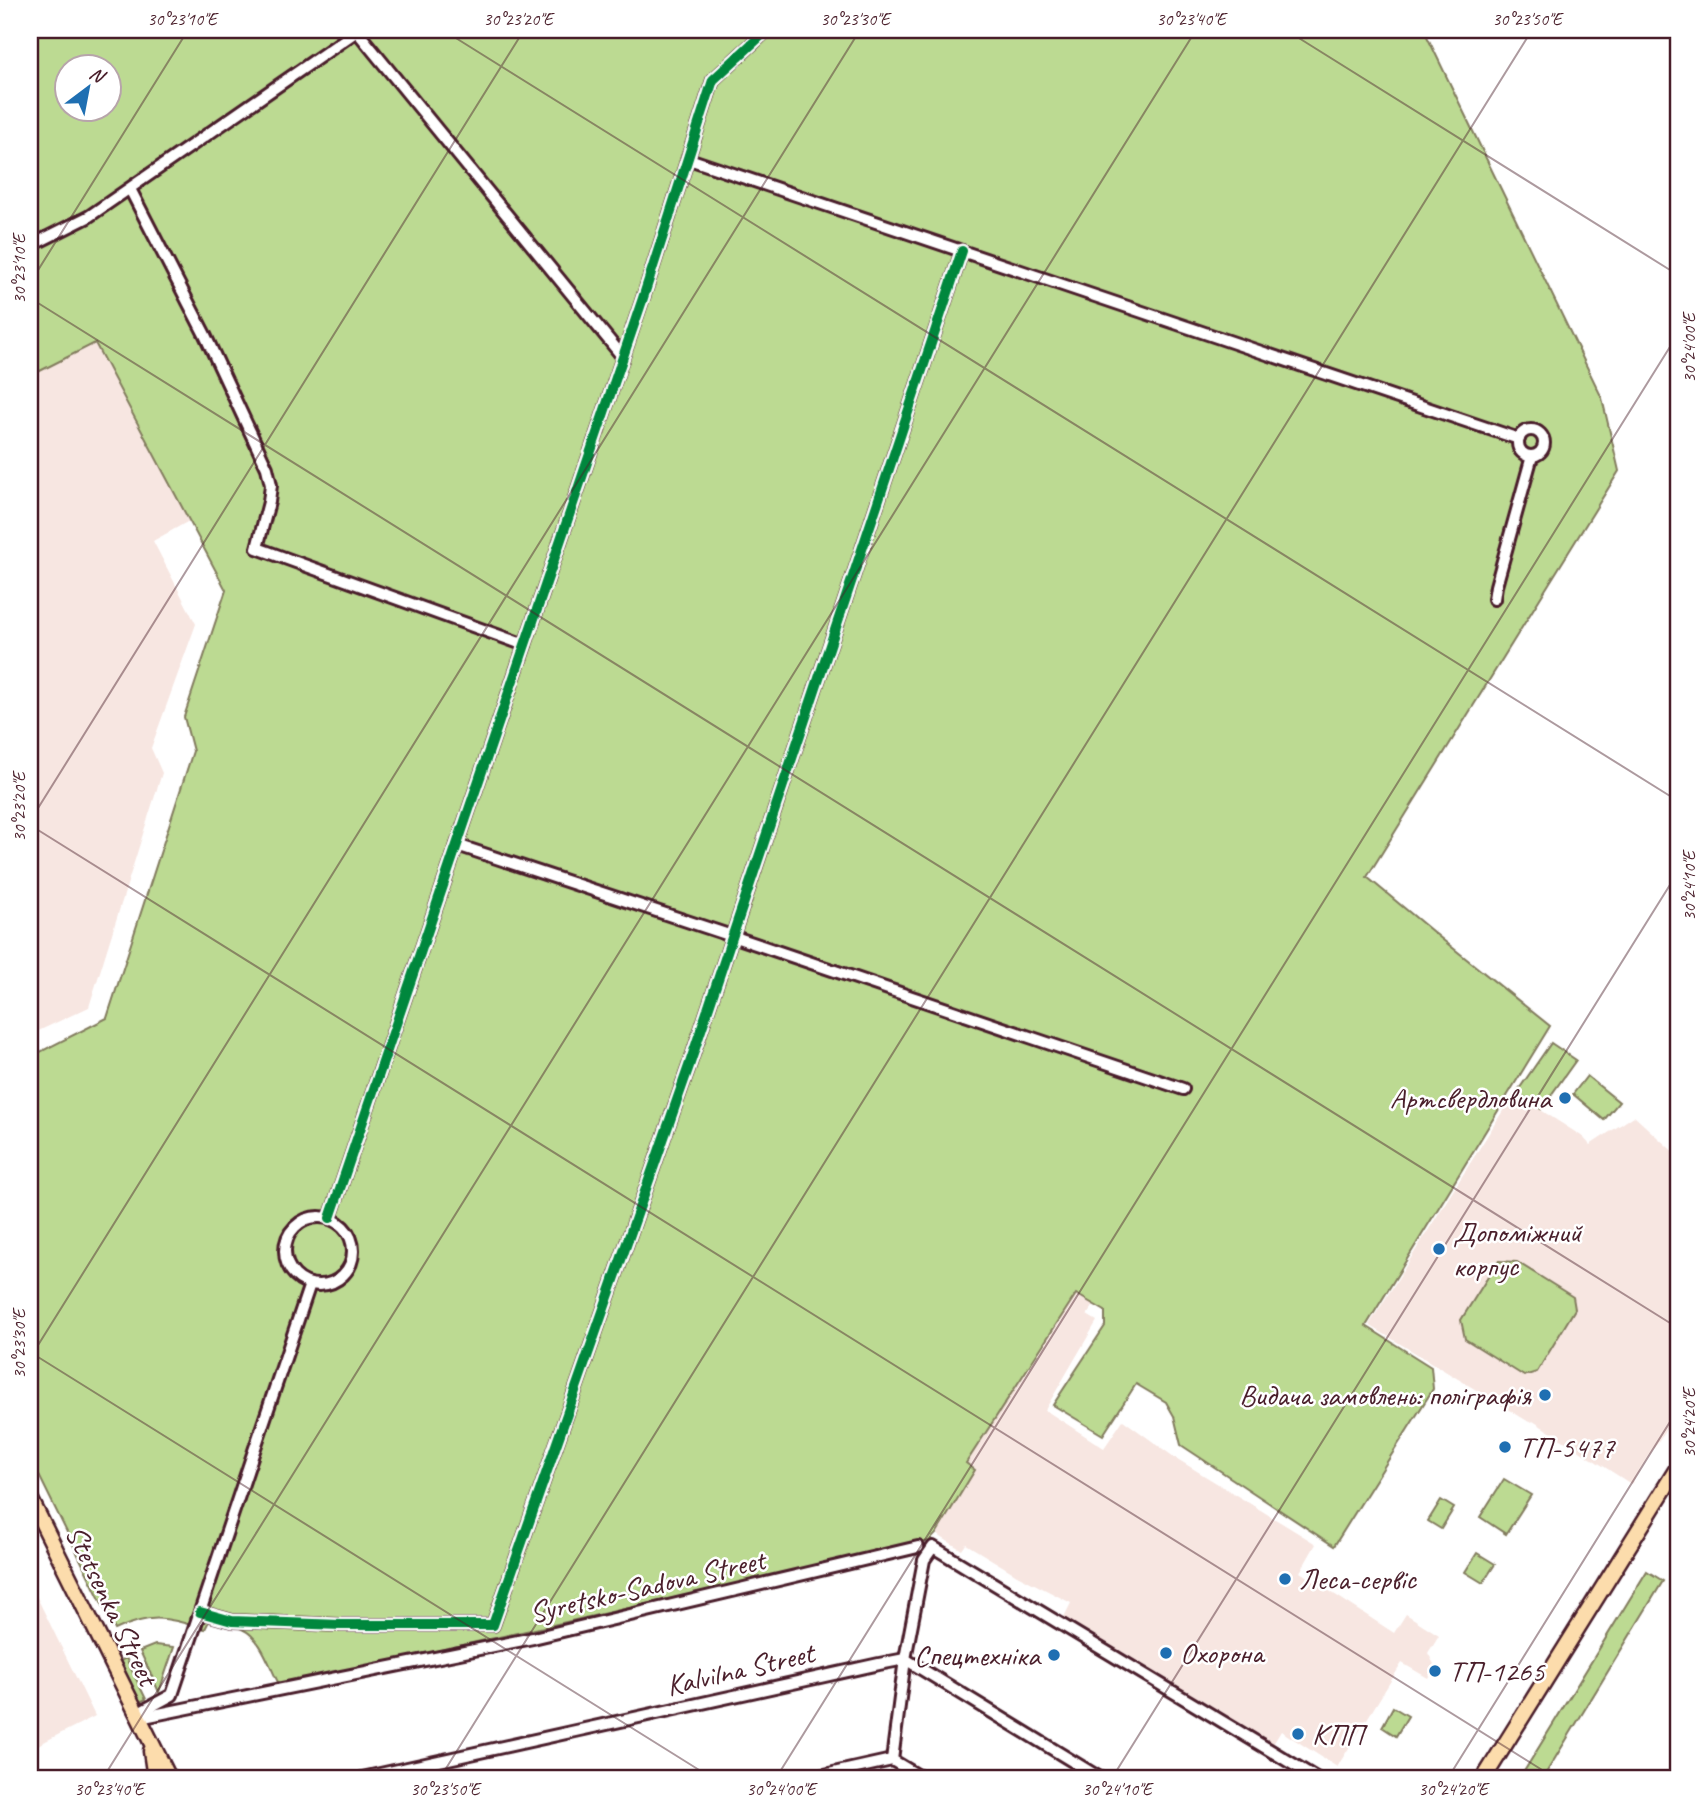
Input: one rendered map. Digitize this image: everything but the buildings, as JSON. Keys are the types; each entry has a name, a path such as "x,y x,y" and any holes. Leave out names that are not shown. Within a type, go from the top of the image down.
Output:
{"main road":[{"path":"1484,1778 1678,1467"},
{"name":"Stetsenka Street","path":"30,1498 169,1778"},
{"name":"Stetsenka Street","path":"148,1736 155,1778"}],"street":[{"path":"330,1218 689,159 713,80 766,30"},
{"path":"30,246 88,217 356,31 622,356"},
{"path":"689,159 1519,439"},
{"path":"130,189 205,335 267,468 271,485 269,502 257,548 525,645"},
{"path":"200,1612 232,1621 341,1625 493,1625 685,1079 962,251"},
{"path":"1528,431 1536,431 1544,441 1542,449 1532,456 1521,451 1519,439 1528,431"},
{"path":"1494,599 1532,456"},
{"path":"457,845 1183,1089"},
{"path":"307,1218 330,1218 348,1231 353,1242 352,1263 339,1279 320,1285 310,1284 301,1280 288,1265 285,1244 297,1224 307,1218"},
{"path":"138,1716 173,1695 310,1284"},
{"name":"Syretsko-Sadova Street","path":"138,1716 533,1638 918,1547"},
{"path":"892,1760 905,1659 924,1560 933,1547 1316,1778"},
{"path":"905,1659 1100,1778"},
{"name":"Kalvilna Street","path":"362,1778 905,1659"},
{"path":"816,1778 892,1760 922,1778"}],"shaded area":[{"path":"94,343 189,521 153,541 196,624 151,748 162,773 89,1007 30,1035 30,376"},
{"path":"1514,1093 1583,1137 1590,1145 1634,1116 1678,1156 1678,1410 1631,1484 1533,1421 1529,1422 1369,1325"},
{"path":"1076,1294 1094,1305 1087,1315 1097,1321 1045,1410 1104,1448 1123,1420 1174,1457 1316,1544 1300,1572 1394,1633 1406,1614 1439,1635 1428,1653 1435,1666 1428,1678 1402,1663 1337,1767 1281,1731 1272,1746 1063,1619 1071,1603 966,1544 962,1550 936,1534 975,1470 965,1464"},
{"path":"30,1583 95,1716 32,1748 30,1743"}],"green space":[{"path":"30,30 1424,30 1602,398 1619,471 1367,877 1550,1026 1366,1326 1431,1367 1433,1389 1334,1546 1181,1445 1174,1416 1166,1402 1136,1384 1103,1435 1053,1405 1105,1326 1105,1311 1076,1294 966,1463 975,1470 929,1541 279,1684 255,1639 234,1626 209,1621 205,1629 170,1620 150,1619 115,1630 30,1457 30,1057 107,1018 193,751 184,717 226,590 95,343 30,376"},
{"path":"1551,1043 1576,1060 1541,1109 1517,1092"},
{"path":"1587,1076 1619,1102 1604,1120 1573,1094"},
{"path":"1498,1261 1517,1262 1573,1297 1575,1309 1537,1372 1524,1376 1465,1339 1461,1320"},
{"path":"1504,1479 1531,1495 1506,1534 1480,1517"},
{"path":"1441,1500 1454,1508 1441,1529 1428,1521"},
{"path":"1477,1553 1495,1564 1483,1583 1465,1572"},
{"path":"1647,1571 1663,1581 1543,1778 1520,1778"},
{"path":"155,1645 174,1647 159,1692 140,1651"},
{"path":"126,1658 146,1699 140,1702 120,1661"},
{"path":"1393,1707 1408,1716 1396,1736 1382,1727"}],"cycle path":[{"path":"330,1218 643,298 713,80 767,30"},
{"path":"200,1612 232,1621 341,1625 493,1625 689,1066 962,251"}],"place":[{"name":"Артсвердловина","path":"1565,1098"},
{"name":"Допоміжний корпус","path":"1439,1249"},
{"name":"Видача замовлень: поліграфія","path":"1545,1395"},
{"name":"ТП-5477","path":"1505,1447"},
{"name":"Леса-сервіс","path":"1285,1579"},
{"name":"Охорона","path":"1166,1653"},
{"name":"Спецтехніка","path":"1054,1655"},
{"name":"ТП-1265","path":"1435,1671"},
{"name":"КПП","path":"1298,1734"}]}
